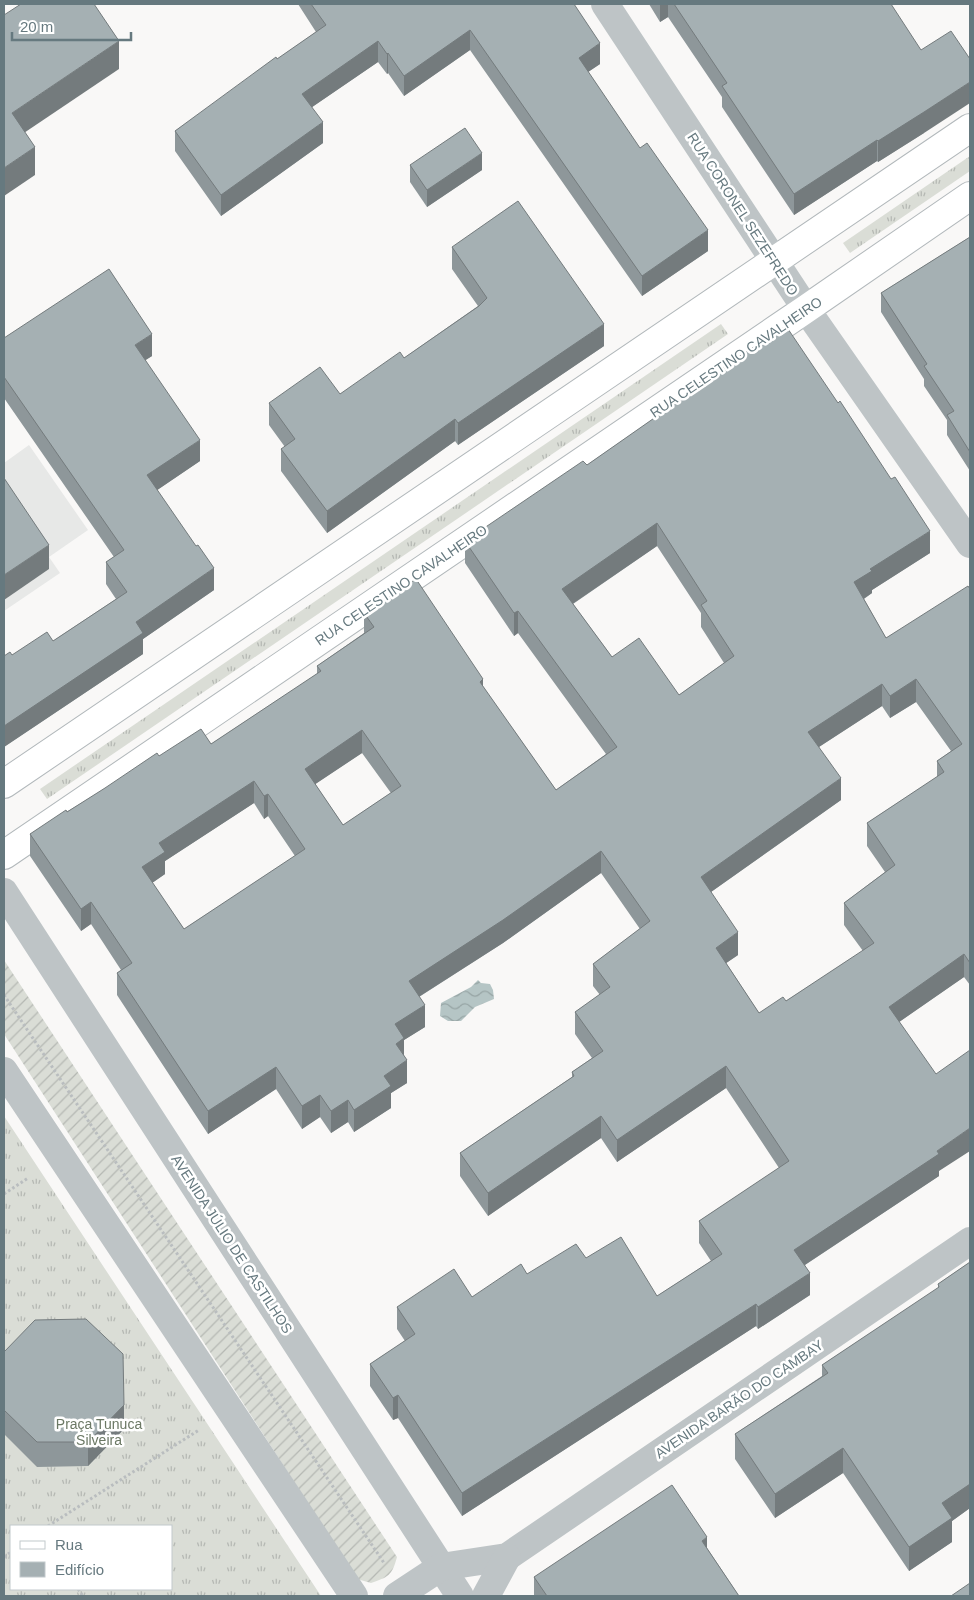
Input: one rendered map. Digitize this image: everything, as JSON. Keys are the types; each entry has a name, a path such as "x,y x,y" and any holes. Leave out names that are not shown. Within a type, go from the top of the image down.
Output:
{"main road":[{"path":"4,784 970,128"},
{"name":"RUA CELESTINO CAVALHEIRO","path":"4,855 806,310 970,196"}],"street":[{"name":"RUA CORONEL SEZEFREDO","path":"605,4 806,310 970,544"},
{"name":"AVENIDA JÚLIO DE CASTILHOS","path":"4,892 460,1596"},
{"path":"4,1071 354,1596"},
{"name":"AVENIDA BARÃO DO CAMBAY","path":"400,1594 441,1567 507,1557 970,1241"},
{"name":"AVENIDA BARÃO DO CAMBAY","path":"486,1596 507,1557"}],"path":[{"path":"4,994 400,1594"},
{"path":"4,1194 28,1178"},
{"path":"50,1525 199,1430"}],"shaded area":[{"path":"29,445 88,530 49,557 60,573 4,611 4,463"}],"green space":[{"path":"970,156 970,171 850,253 843,243"},
{"path":"721,324 728,334 47,799 40,789"},
{"path":"4,960 397,1557 391,1572 385,1577 371,1583 357,1579 4,1034"},
{"name":"Praça Tunuca Silveira","path":"4,1116 321,1596 4,1596"}],"water":[{"path":"478,980 481,983 490,984 494,999 475,1007 461,1021 448,1021 440,1016 441,1003 471,987"}],"building":[{"path":"21,4 94,4 119,41 12,113 35,147 4,168 4,15"},
{"path":"311,4 574,4 600,43 579,58 640,148 647,143 708,230 642,276 470,30 404,76 378,41 302,94 323,122 221,195 175,131 276,57 277,59 326,25"},
{"path":"674,4 891,4 921,50 951,31 970,59 970,82 794,194 722,86 727,83"},
{"path":"465,128 482,153 427,190 410,165"},
{"path":"518,201 604,324 458,423 455,419 327,511 281,449 295,439 269,403 320,367 340,394 400,352 404,358 479,306 487,298 452,247"},
{"path":"970,237 970,452 947,415 954,411 924,366 927,364 881,293"},
{"path":"109,269 152,334 135,345 200,440 147,475 196,546 198,545 214,568 136,622 143,633 4,726 4,656 10,652 12,655 47,632 53,641 127,592 106,562 124,550 4,377 4,338"},
{"path":"786,326 838,403 840,401 891,479 895,477 930,531 870,569 872,571 854,582 886,638 968,586 970,589 970,963 964,954 889,1007 936,1074 970,1050 970,1128 937,1151 939,1154 794,1250 810,1273 758,1307 756,1304 462,1493 398,1395 393,1398 370,1364 415,1334 397,1307 454,1269 472,1297 521,1264 527,1274 576,1244 586,1258 621,1237 657,1296 722,1254 699,1221 789,1161 726,1066 617,1140 601,1116 488,1193 460,1153 574,1076 572,1072 603,1051 575,1012 610,987 593,964 650,921 601,851 503,920 409,981 425,1005 395,1024 404,1038 396,1044 407,1060 384,1076 391,1086 354,1110 348,1100 331,1111 320,1095 302,1106 276,1067 208,1111 117,973 132,963 91,902 81,909 30,834 66,810 67,812 105,788 157,753 159,756 201,729 211,744 321,671 317,666 374,627 364,613 416,579 483,679 480,682 556,790 617,747 518,611 514,613 465,541 583,461 587,465 690,393 688,390","holes":["657,523 707,601 701,605 734,656 679,695 639,638 612,657 562,589","916,679 962,744 937,761 944,772 867,823 895,865 844,903 874,943 786,1001 783,997 759,1013 716,948 738,932 701,877 841,778 808,732 882,684 890,696","362,730 401,786 343,825 305,769","254,781 264,796 268,794 305,849 184,929 142,867 165,852 159,843"]},
{"path":"4,478 49,545 4,575"},
{"path":"970,1262 970,1484 942,1503 952,1518 909,1547 843,1448 775,1494 735,1434 828,1373 822,1365 939,1287 938,1284"},
{"path":"86,1319 123,1354 124,1405 88,1442 37,1442 4,1410 4,1352 35,1320"},
{"path":"672,1485 707,1537 702,1541 739,1596 547,1596 534,1577"},
{"path":"970,1583 970,1596 951,1596"}]}
